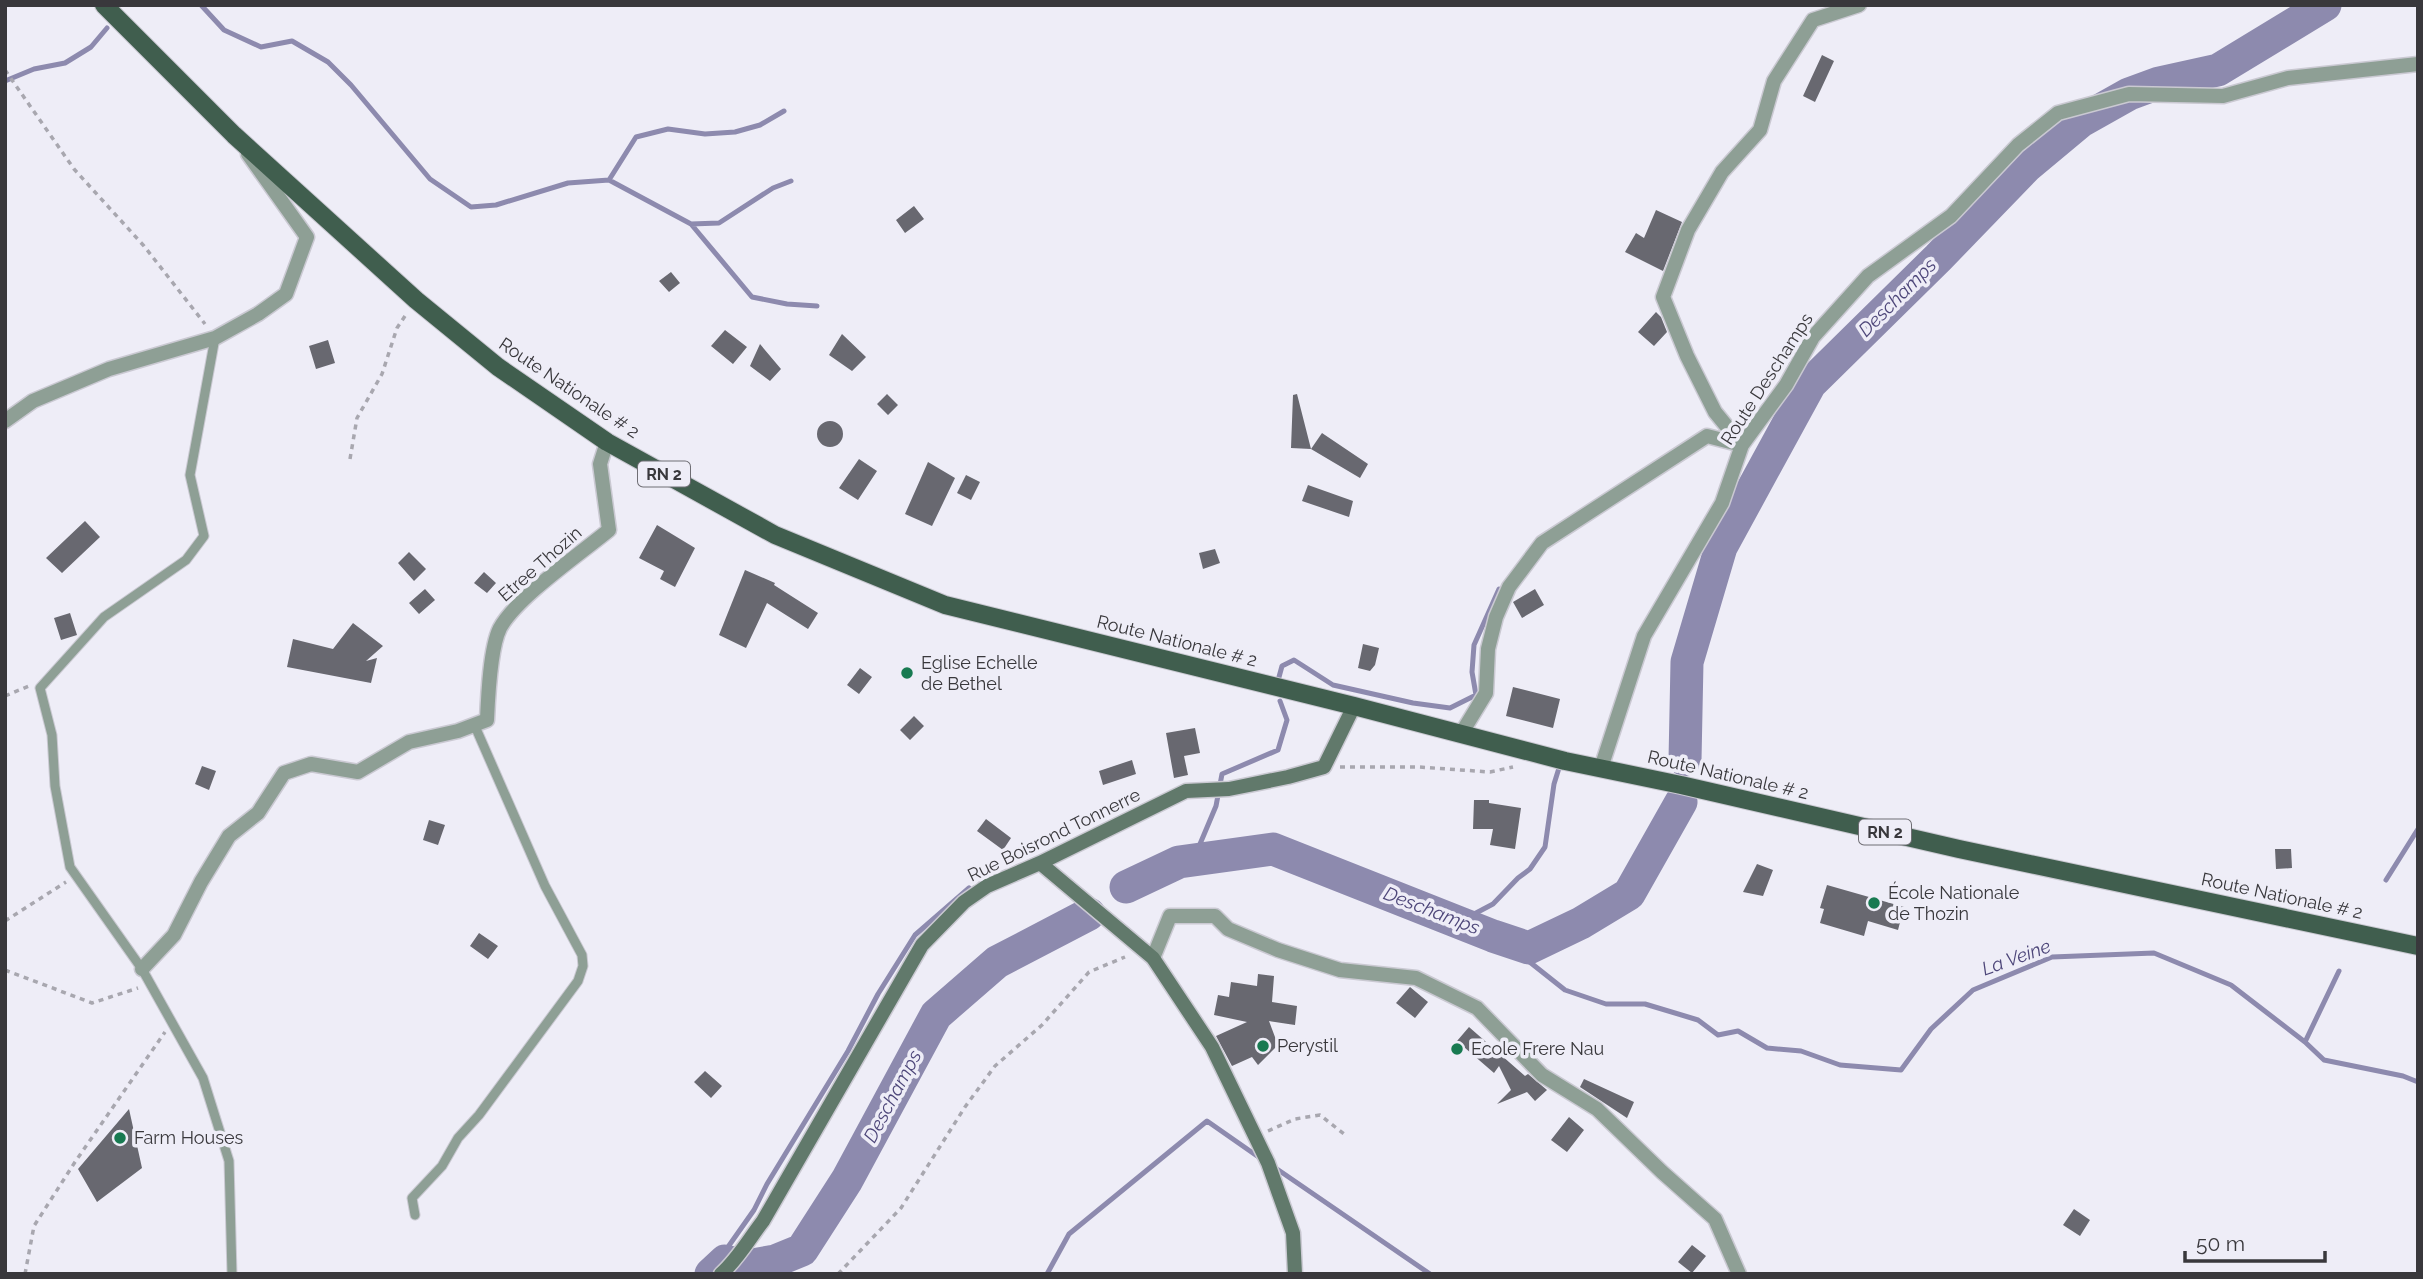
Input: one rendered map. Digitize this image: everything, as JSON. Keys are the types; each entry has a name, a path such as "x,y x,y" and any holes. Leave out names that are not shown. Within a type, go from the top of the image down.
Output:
{"main road":[{"name":"Route Nationale # 2","path":"104,5 234,135 416,300 498,367 607,442 775,536 945,605 1461,734 1972,852 2418,946"}],"street":[{"path":"1742,445 1715,412 1687,356 1663,297 1688,230 1722,172 1760,130 1774,81 1813,20 1859,5"},
{"name":"Route Deschamps","path":"1601,768 1644,636 1722,503 1742,445 1786,385 1813,337 1868,276 1951,216 2018,145 2058,113 2129,94 2223,96 2288,78 2418,64"},
{"path":"5,421 33,401 109,369 215,338 258,314 286,294 307,237 234,135"},
{"path":"1461,734 1486,693 1488,649 1496,617 1508,587 1542,543 1707,436 1742,445"},
{"name":"Etree Thozin","path":"474,724 486,720 499,630 514,608 609,530 600,464 607,442"},
{"path":"1324,767 1354,706"},
{"path":"142,969 174,935 201,882 229,836 258,813 284,773 311,764 358,772 409,742 458,731 474,724"},
{"name":"Rue Boisrond Tonnerre","path":"721,1274 734,1263 759,1226 922,945 964,902 987,886 1186,792 1229,789 1324,767"},
{"path":"1040,863 1148,954 1212,1047 1256,1136 1293,1233 1295,1274"},
{"path":"1148,954 1170,916 1215,916 1228,929 1278,950 1340,970 1416,978 1477,1008 1542,1075 1597,1109 1715,1219 1739,1274"}],"lane":[{"path":"215,338 190,475 204,536 186,560 104,617 40,688 52,735 55,786 70,867 142,969 203,1078 229,1161 232,1274"},
{"path":"415,1215 412,1198 442,1166 458,1138 479,1115 578,981 583,966 582,955 545,886 474,724"}],"path":[{"path":"5,70 74,169 144,246 215,338"},
{"path":"350,459 356,418 382,374 397,328 416,300"},
{"path":"5,696 31,685"},
{"path":"1324,767 1419,767 1490,772 1516,767"},
{"path":"5,921 76,875"},
{"path":"838,1274 901,1208 965,1107 995,1066 1042,1025 1089,972 1148,954"},
{"path":"5,970 92,1003 150,984"},
{"path":"25,1274 34,1226 172,1022"},
{"path":"1256,1136 1295,1119 1320,1115 1344,1134"}],"building":[{"path":"1822,55 1834,61 1815,102 1803,96"},
{"path":"914,206 924,219 905,233 896,220"},
{"path":"1656,210 1682,222 1663,271 1625,252 1636,233 1644,238"},
{"path":"671,272 680,283 669,292 659,281"},
{"path":"1656,312 1667,332 1654,346 1638,332"},
{"path":"725,330 747,347 733,364 711,346"},
{"path":"842,334 866,357 852,371 829,355"},
{"path":"328,340 335,363 316,369 309,346"},
{"path":"760,344 781,369 770,381 750,366"},
{"path":"887,394 898,405 888,415 877,404"},
{"path":"1297,394 1311,449 1291,448 1293,395"},
{"path":"830,421 839,425 843,434 839,443 830,447 821,443 817,434 821,425"},
{"path":"1322,433 1368,464 1360,478 1311,449"},
{"path":"859,459 877,471 858,500 839,488"},
{"path":"928,462 955,478 932,526 905,514"},
{"path":"966,475 980,482 971,500 957,493"},
{"path":"1308,485 1353,501 1349,517 1302,501"},
{"path":"85,521 100,537 62,573 46,558"},
{"path":"657,525 695,548 675,587 660,579 664,571 639,558"},
{"path":"1215,549 1220,563 1203,569 1199,553"},
{"path":"409,552 426,569 414,581 398,563"},
{"path":"745,570 775,583 774,585 818,613 808,629 767,603 746,648 719,635"},
{"path":"484,572 496,583 487,593 474,583"},
{"path":"425,589 435,600 419,614 409,603"},
{"path":"1535,589 1544,605 1522,618 1513,602"},
{"path":"70,613 77,635 61,640 54,618"},
{"path":"353,623 383,646 366,661 377,658 371,683 287,667 293,639 333,649"},
{"path":"1363,644 1379,648 1375,665 1370,671 1358,668"},
{"path":"860,668 872,677 859,694 847,685"},
{"path":"1513,687 1560,699 1553,728 1506,716"},
{"path":"914,716 924,726 910,740 900,730"},
{"path":"1195,728 1200,753 1184,756 1188,775 1174,778 1166,733"},
{"path":"1132,760 1136,774 1103,785 1099,771"},
{"path":"202,766 216,771 209,790 195,784"},
{"path":"1474,800 1489,800 1489,803 1521,808 1515,849 1490,845 1493,829 1473,829"},
{"path":"986,819 1011,838 1003,850 977,831"},
{"path":"429,820 445,825 438,845 423,840"},
{"path":"2275,849 2291,849 2292,868 2276,869"},
{"path":"1757,864 1773,870 1763,896 1743,892"},
{"path":"1827,885 1904,907 1898,930 1868,921 1864,936 1820,923 1824,909 1820,908"},
{"path":"479,933 498,946 488,959 470,946"},
{"path":"1258,974 1274,976 1272,1002 1297,1006 1295,1025 1269,1021 1278,1045 1258,1065 1252,1057 1232,1066 1216,1036 1247,1022 1214,1015 1218,995 1229,997 1231,982 1257,986"},
{"path":"1410,987 1428,1002 1415,1018 1396,1003"},
{"path":"1469,1027 1525,1076 1528,1074 1547,1090 1535,1101 1527,1092 1497,1104 1511,1090 1499,1066 1494,1073 1457,1041"},
{"path":"705,1071 722,1086 711,1098 694,1082"},
{"path":"1584,1079 1634,1102 1627,1118 1580,1087"},
{"name":"Farm Houses","path":"129,1109 142,1168 97,1202 78,1169"},
{"path":"1569,1117 1584,1130 1567,1152 1551,1140"},
{"path":"2074,1209 2090,1220 2080,1236 2063,1225"},
{"path":"1692,1245 1706,1256 1692,1273 1678,1262"}],"waterway":[{"path":"201,5 224,30 261,47 292,41 328,62 351,85 430,179 471,207 496,205 568,183 609,180 691,224 719,223 773,188 791,181"},
{"name":"Deschamps","path":"1685,760 1687,662 1721,547 1810,384 2027,166 2081,121 2129,94 2159,83 2218,70 2325,5"},
{"path":"5,81 34,69 65,63 91,47 107,28"},
{"path":"609,180 636,137 668,129 705,134 735,132 760,125 784,111"},
{"path":"691,224 752,297 787,304 817,306"},
{"path":"1279,677 1282,666 1294,660 1333,685 1413,703 1450,708 1476,695 1472,672 1474,645 1499,589"},
{"path":"1198,859 1200,844 1216,806 1222,774 1278,750 1287,720 1280,701"},
{"path":"1459,922 1493,904 1530,869 1545,847 1554,784 1559,768"},
{"name":"Deschamps","path":"1126,887 1179,862 1273,849 1529,948 1581,923 1629,894 1681,802"},
{"path":"2386,880 2418,829"},
{"path":"709,1274 754,1210 848,1051 878,994 915,935 969,888"},
{"name":"Deschamps","path":"711,1274 725,1261 747,1266 775,1261 802,1250 847,1180 936,1015 997,962 1089,914"},
{"name":"La Veine","path":"1493,936 1565,990 1606,1004 1645,1004 1698,1020 1718,1035 1738,1031 1767,1048 1801,1051 1840,1065 1901,1070 1931,1029 1973,990 2052,957 2154,953 2231,985 2324,1060 2403,1076 2418,1082"},
{"path":"2305,1042 2339,971"},
{"path":"1047,1274 1069,1234 1207,1121 1260,1158"},
{"path":"1274,1167 1430,1274"}],"place":[{"name":"Eglise Echelle de Bethel","path":"907,673"},
{"name":"École Nationale de Thozin","path":"1874,903"},
{"name":"Perystil","path":"1263,1046"},
{"name":"Ecole Frere Nau","path":"1457,1049"},
{"name":"Farm Houses","path":"120,1138"}]}
